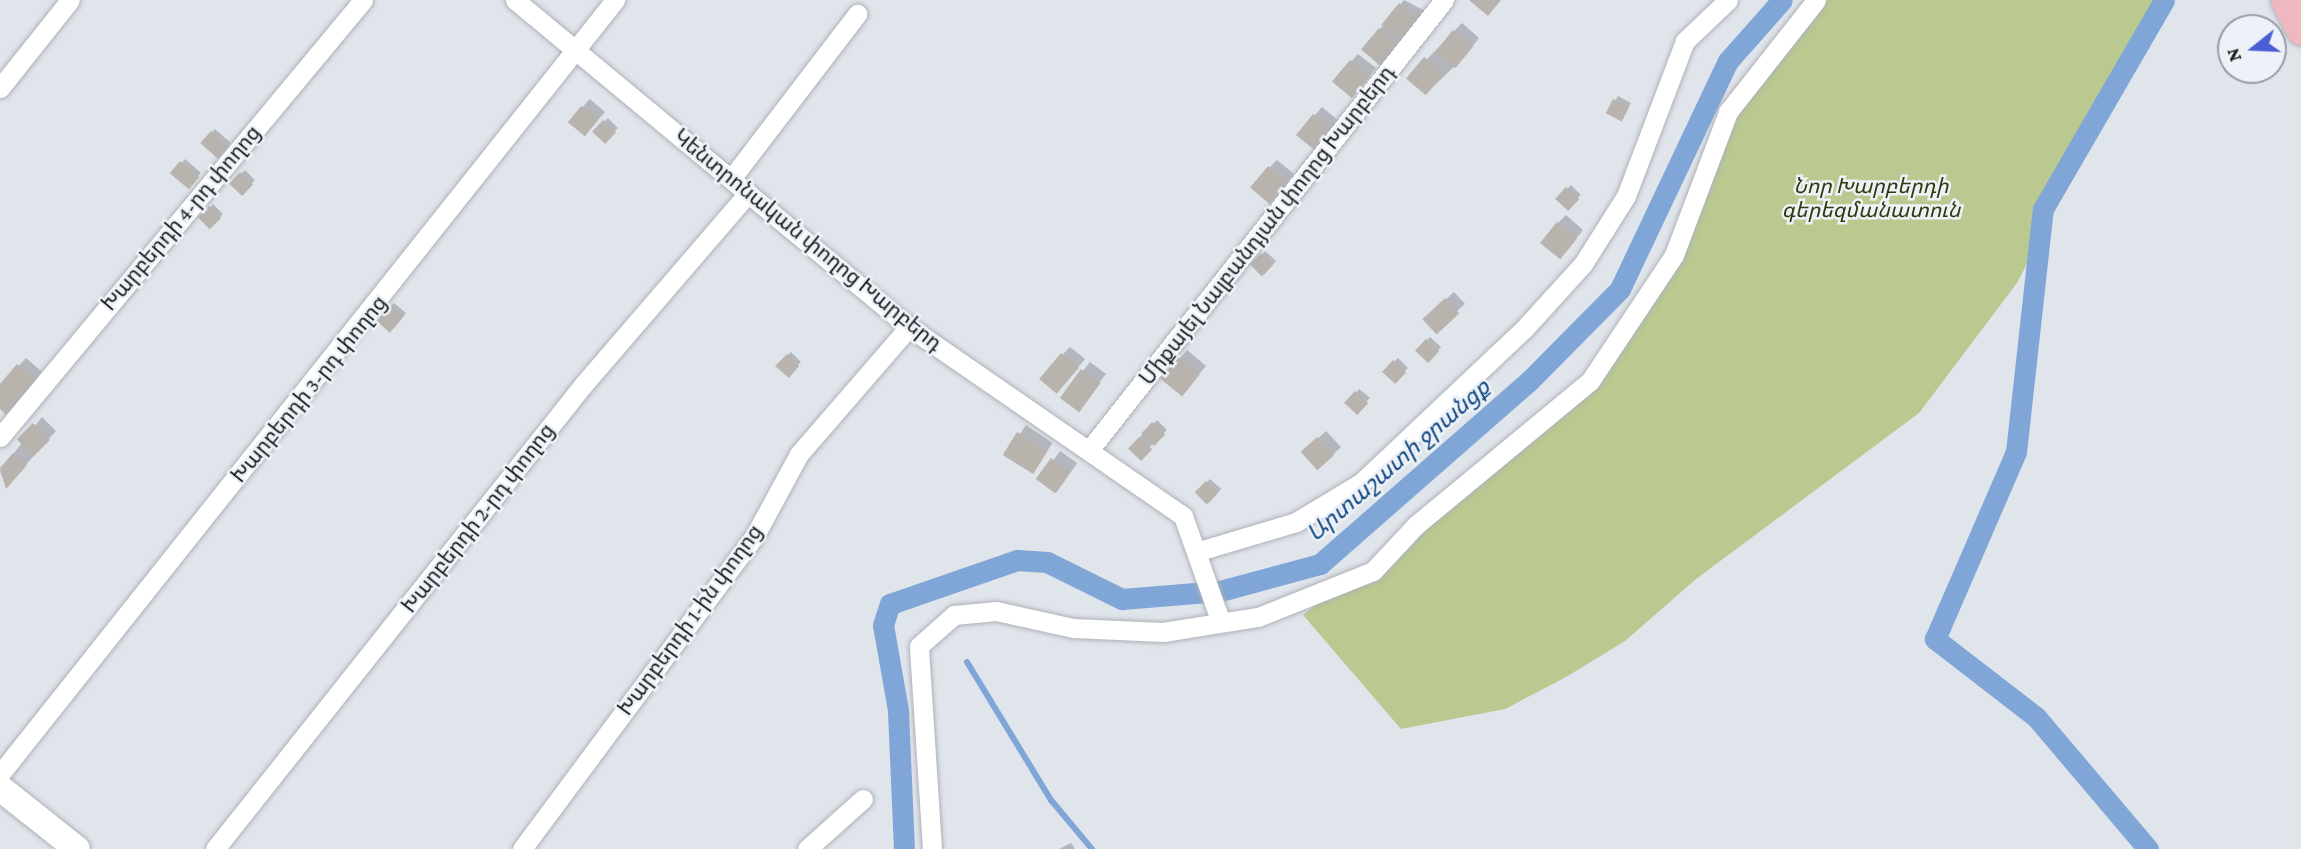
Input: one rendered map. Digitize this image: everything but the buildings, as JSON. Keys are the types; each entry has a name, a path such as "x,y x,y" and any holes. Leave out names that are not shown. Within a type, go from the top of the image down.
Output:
{"main road":[{"path":"2286,0 2301,30"}],"street":[{"path":"0,88 70,0"},
{"name":"Խարբերդի 4-րդ փողոց","path":"0,436 363,0"},
{"name":"Կենտրոնական փողոց Խարբերդ","path":"515,0 909,327 1090,449 1183,516 1199,551 1220,620"},
{"name":"Խարբերդի 3-րդ փողոց","path":"0,774 615,0"},
{"name":"Միքայել Նալբանդյան փողոց Խարբերդ","path":"1090,449 1444,0"},
{"path":"1199,551 1296,522 1362,482 1523,330 1583,264 1626,196 1685,41 1728,0"},
{"path":"932,849 919,646 954,615 996,611 1073,628 1163,632 1294,607 1373,571 1416,525 1591,381 1674,255 1728,112 1816,0"},
{"path":"731,179 858,14"},
{"name":"Խարբերդի 2-րդ փողոց","path":"215,849 583,385 748,193"},
{"name":"Խարբերդի 1-ին փողոց","path":"522,849 754,537 799,454 909,327"},
{"path":"0,788 77,849"},
{"path":"807,849 863,799"}],"green space":[{"name":"Նոր Խարբերդի գերեզմանատուն","path":"1826,0 2165,0 2017,283 1919,413 1696,579 1625,641 1566,677 1505,709 1401,729 1303,615 1563,410 1676,266 1723,112"}],"waterway":[{"name":"Արտաշատի ջրանցք","path":"904,849 898,710 883,625 890,604 1017,560 1047,562 1122,599 1220,591 1320,564 1530,380 1620,289 1728,61 1782,0"},
{"path":"2148,849 2036,717 1935,639 2016,452 2043,209 2164,0"},
{"path":"967,662 1051,800 1092,849"}]}
